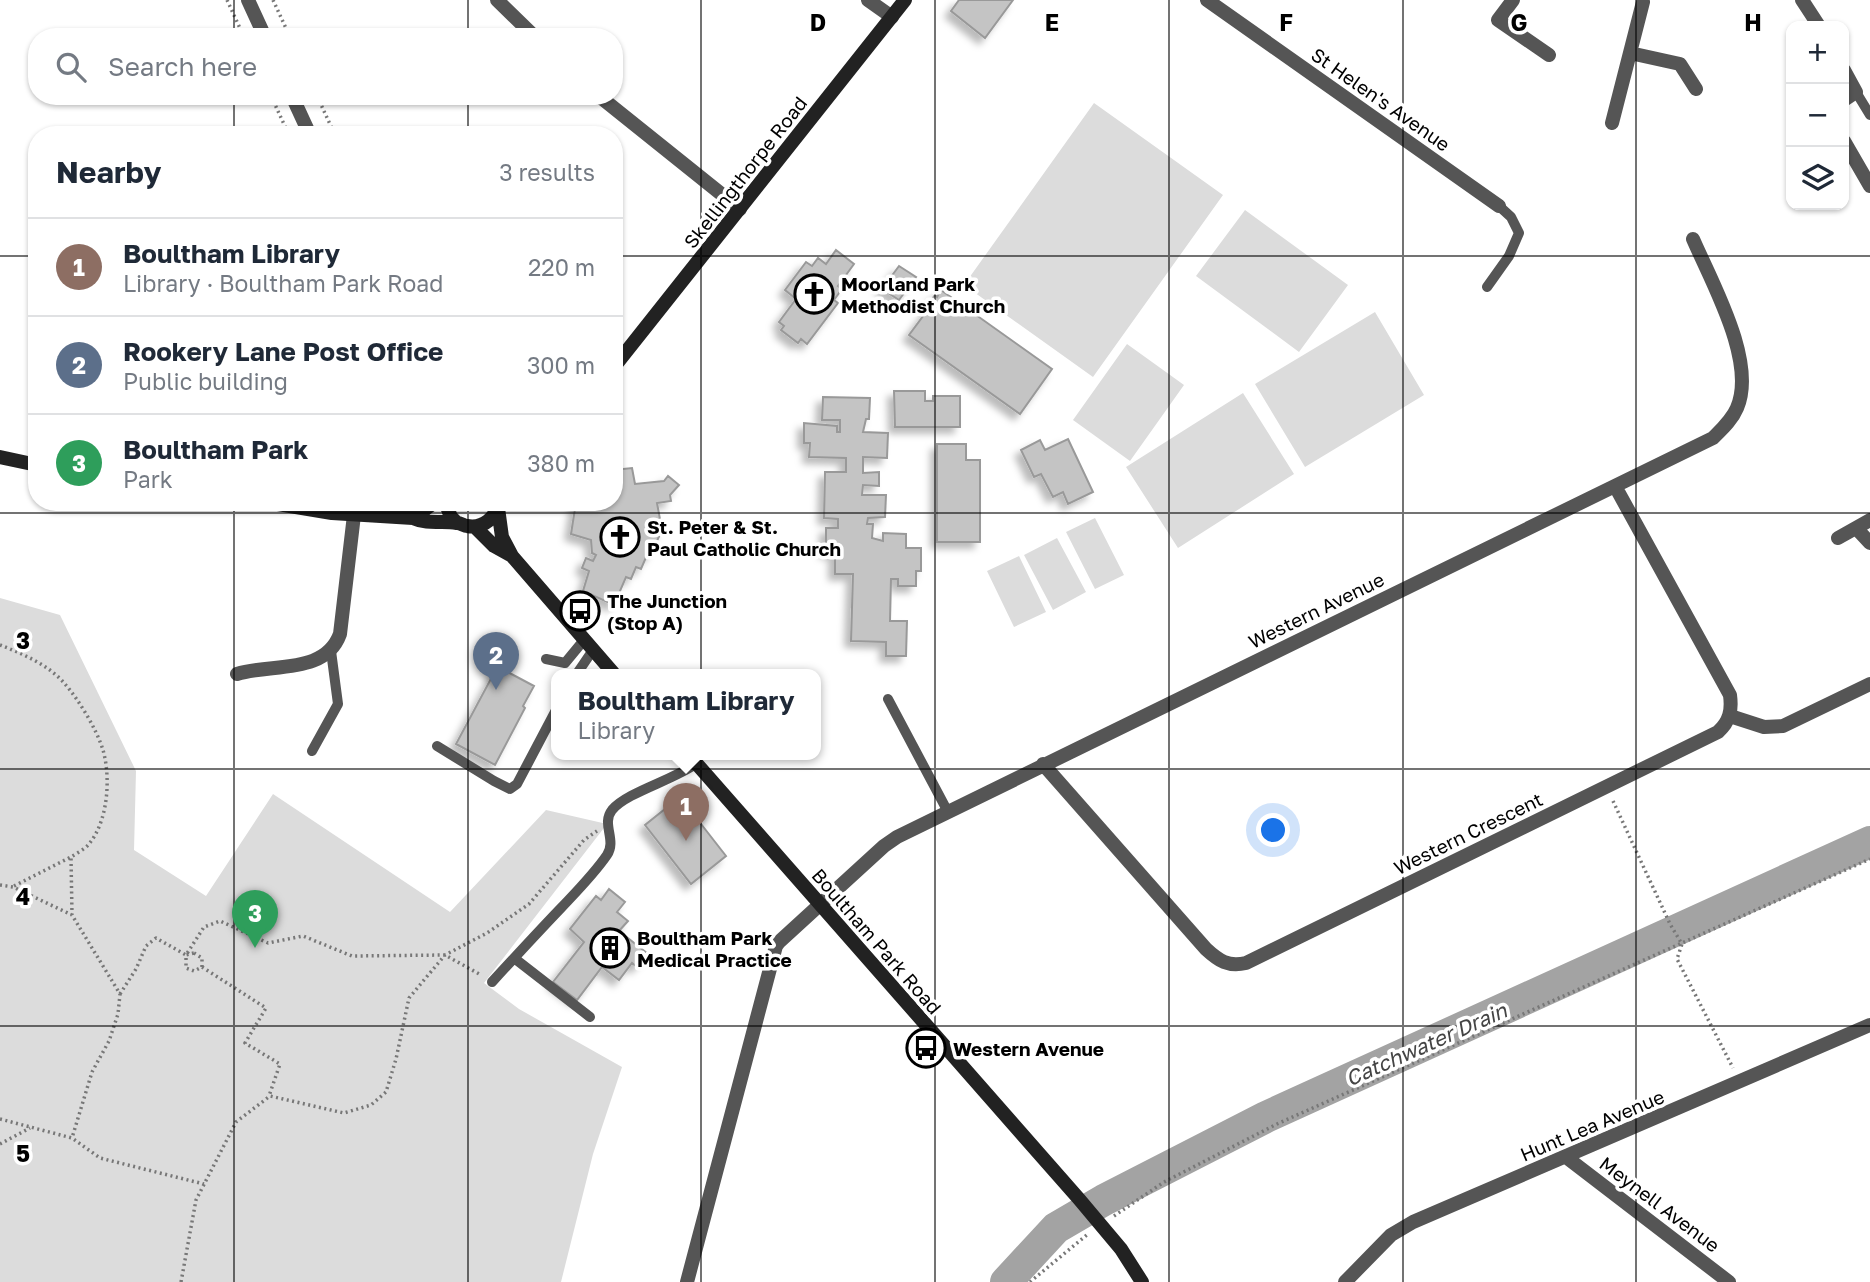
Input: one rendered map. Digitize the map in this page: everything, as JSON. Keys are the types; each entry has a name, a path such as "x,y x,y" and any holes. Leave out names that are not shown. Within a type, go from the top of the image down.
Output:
{"street":[{"path":"248,0 261,28"},
{"path":"497,0 526,28"},
{"path":"868,0 892,17"},
{"name":"Skellingthorpe Road","path":"623,356 905,0"},
{"name":"St Helen's Avenue","path":"1207,0 1499,206"},
{"path":"1513,0 1498,19 1549,55"},
{"path":"1802,0 1816,21"},
{"path":"1612,123 1643,1"},
{"path":"1630,53 1680,64 1696,89"},
{"path":"296,105 306,126"},
{"path":"610,105 740,209"},
{"path":"1847,147 1870,186"},
{"name":"Western Avenue","path":"687,1282 776,946 897,837 1713,438 1727,425 1737,408 1742,379 1739,348 1693,239"},
{"path":"0,457 28,463"},
{"path":"1615,486 1730,695 1730,716 1763,727 1783,726 1870,684"},
{"path":"327,511 414,518 424,523 457,523 475,527 494,546 512,556"},
{"path":"414,518 423,511"},
{"path":"449,511 457,523"},
{"path":"475,527 490,520 494,511"},
{"path":"499,511 502,537 512,556 610,669"},
{"path":"237,674 307,664 331,651 340,634 354,515"},
{"path":"1838,538 1870,520"},
{"path":"1856,528 1870,543"},
{"name":"Western Crescent","path":"1042,764 1206,949 1219,961 1235,966 1718,732 1730,716"},
{"name":"Boultham Park Road","path":"694,760 1079,1199 1121,1250 1142,1282"},
{"name":"Hunt Lea Avenue","path":"1345,1282 1391,1235 1413,1222 1870,1025"},
{"name":"Meynell Avenue","path":"1566,1157 1729,1282"}],"lane":[{"path":"1850,96 1870,115"},
{"path":"1487,287 1509,256 1519,233 1511,217 1499,206"},
{"path":"546,659 565,663 588,645"},
{"path":"578,669 588,645"},
{"path":"312,751 338,704 331,651"},
{"path":"888,699 948,812"},
{"path":"437,746 510,789 517,784 551,719"},
{"path":"492,982 584,883 608,853 611,838 607,824 611,811 685,772 692,760"},
{"path":"514,958 590,1017"}],"path":[{"path":"226,0 240,28"},
{"path":"273,0 286,28"},
{"path":"275,105 285,126"},
{"path":"321,105 331,126"},
{"path":"0,646 28,656 64,682 85,712 103,750 107,786 105,813 89,844 71,857 13,887"},
{"path":"1606,786 1670,924 1682,944 1677,959 1740,1082"},
{"path":"268,1097 304,1102 344,1113 371,1105 386,1092 409,998 445,955 487,933 529,904 584,840 607,824"},
{"path":"71,857 72,915 120,994"},
{"path":"1030,1282 1099,1223 1164,1182 1277,1124 1870,859"},
{"path":"0,886 13,887 72,915"},
{"path":"202,967 194,971 186,968 186,955 204,927 220,921 268,943 303,936 352,956 445,955 481,975"},
{"path":"72,1138 92,1072 109,1041 118,1014 120,994 136,969 146,946 156,938 186,955 194,953 202,958 202,967"},
{"path":"181,1282 196,1200 236,1122 268,1097 279,1064 245,1043 266,1008 202,967"},
{"path":"0,1119 72,1138 100,1158 204,1184"},
{"path":"0,1144 32,1127"}],"shaded area":[{"path":"1094,103 1223,195 1093,377 964,285"},
{"path":"1245,210 1348,285 1299,352 1196,276"},
{"path":"1375,312 1424,395 1305,467 1255,384"},
{"path":"1127,344 1184,385 1130,461 1073,420"},
{"path":"1243,393 1294,474 1178,548 1126,467"},
{"path":"1095,518 1124,575 1095,589 1066,532"},
{"path":"1057,538 1086,592 1053,610 1024,555"},
{"path":"1019,556 1046,612 1014,627 987,571"},
{"path":"0,598 60,615 136,771 134,850 206,896 273,794 450,912 546,810 607,824 484,983 519,1009 622,1067 593,1154 561,1282 0,1282"}],"building":[{"path":"959,0 1013,0 985,38 951,11"},
{"name":"Moorland Park Methodist Church","path":"836,250 854,264 838,286 842,289 834,300 838,303 807,344 801,339 798,343 781,330 784,326 779,322 796,299 785,290 806,262 812,266 818,258 826,264"},
{"path":"899,266 916,277 899,300 882,289"},
{"path":"941,290 1052,369 1020,414 909,335 929,308 927,306"},
{"path":"894,391 925,391 925,401 933,401 933,396 960,396 960,427 895,427"},
{"path":"823,397 870,398 869,419 866,419 863,432 888,433 887,458 863,457 863,473 879,472 879,486 863,485 862,495 886,495 885,517 868,518 867,524 873,524 872,538 883,541 883,533 906,534 906,548 921,548 921,571 916,571 916,586 898,586 898,579 891,579 890,621 907,621 906,656 886,656 886,642 851,641 853,574 835,574 835,552 826,552 826,528 838,528 838,519 824,518 825,472 846,472 846,458 809,457 810,443 804,443 804,423 837,426 837,432 840,432 840,420 822,420"},
{"path":"1068,439 1093,492 1068,504 1063,492 1053,497 1041,474 1034,477 1021,450 1040,440 1045,450"},
{"path":"937,444 966,444 966,460 980,460 980,542 937,542"},
{"name":"St. Peter & St. Paul Catholic Church","path":"632,468 635,484 664,481 668,476 679,485 670,495 671,501 657,503 662,530 641,569 636,567 631,579 626,577 614,605 583,591 589,571 582,568 586,558 593,561 596,555 592,553 591,540 571,534 575,511 623,511 623,469"},
{"path":"502,669 534,686 495,765 456,744 494,673 499,675"},
{"path":"680,797 726,856 691,884 645,825"},
{"name":"Boultham Park Medical Practice","path":"609,889 625,902 617,912 628,921 619,931 648,954 637,967 632,963 619,980 602,967 577,1000 553,982 584,942 570,929 596,896 601,900"}],"waterway":[{"name":"Catchwater Drain","path":"1006,1282 1056,1228 1104,1200 1266,1117 1870,842"}],"place":[{"name":"Moorland Park Methodist Church","path":"814,294"},
{"name":"St. Peter & St. Paul Catholic Church","path":"620,537"},
{"name":"The Junction (Stop A)","path":"580,611"},
{"name":"Rookery Lane Post Office","path":"496,690"},
{"name":"Boultham Library","path":"686,841"},
{"name":"Boultham Park","path":"255,948"},
{"name":"Boultham Park Medical Practice","path":"610,948"},
{"name":"Western Avenue","path":"926,1048"}]}
